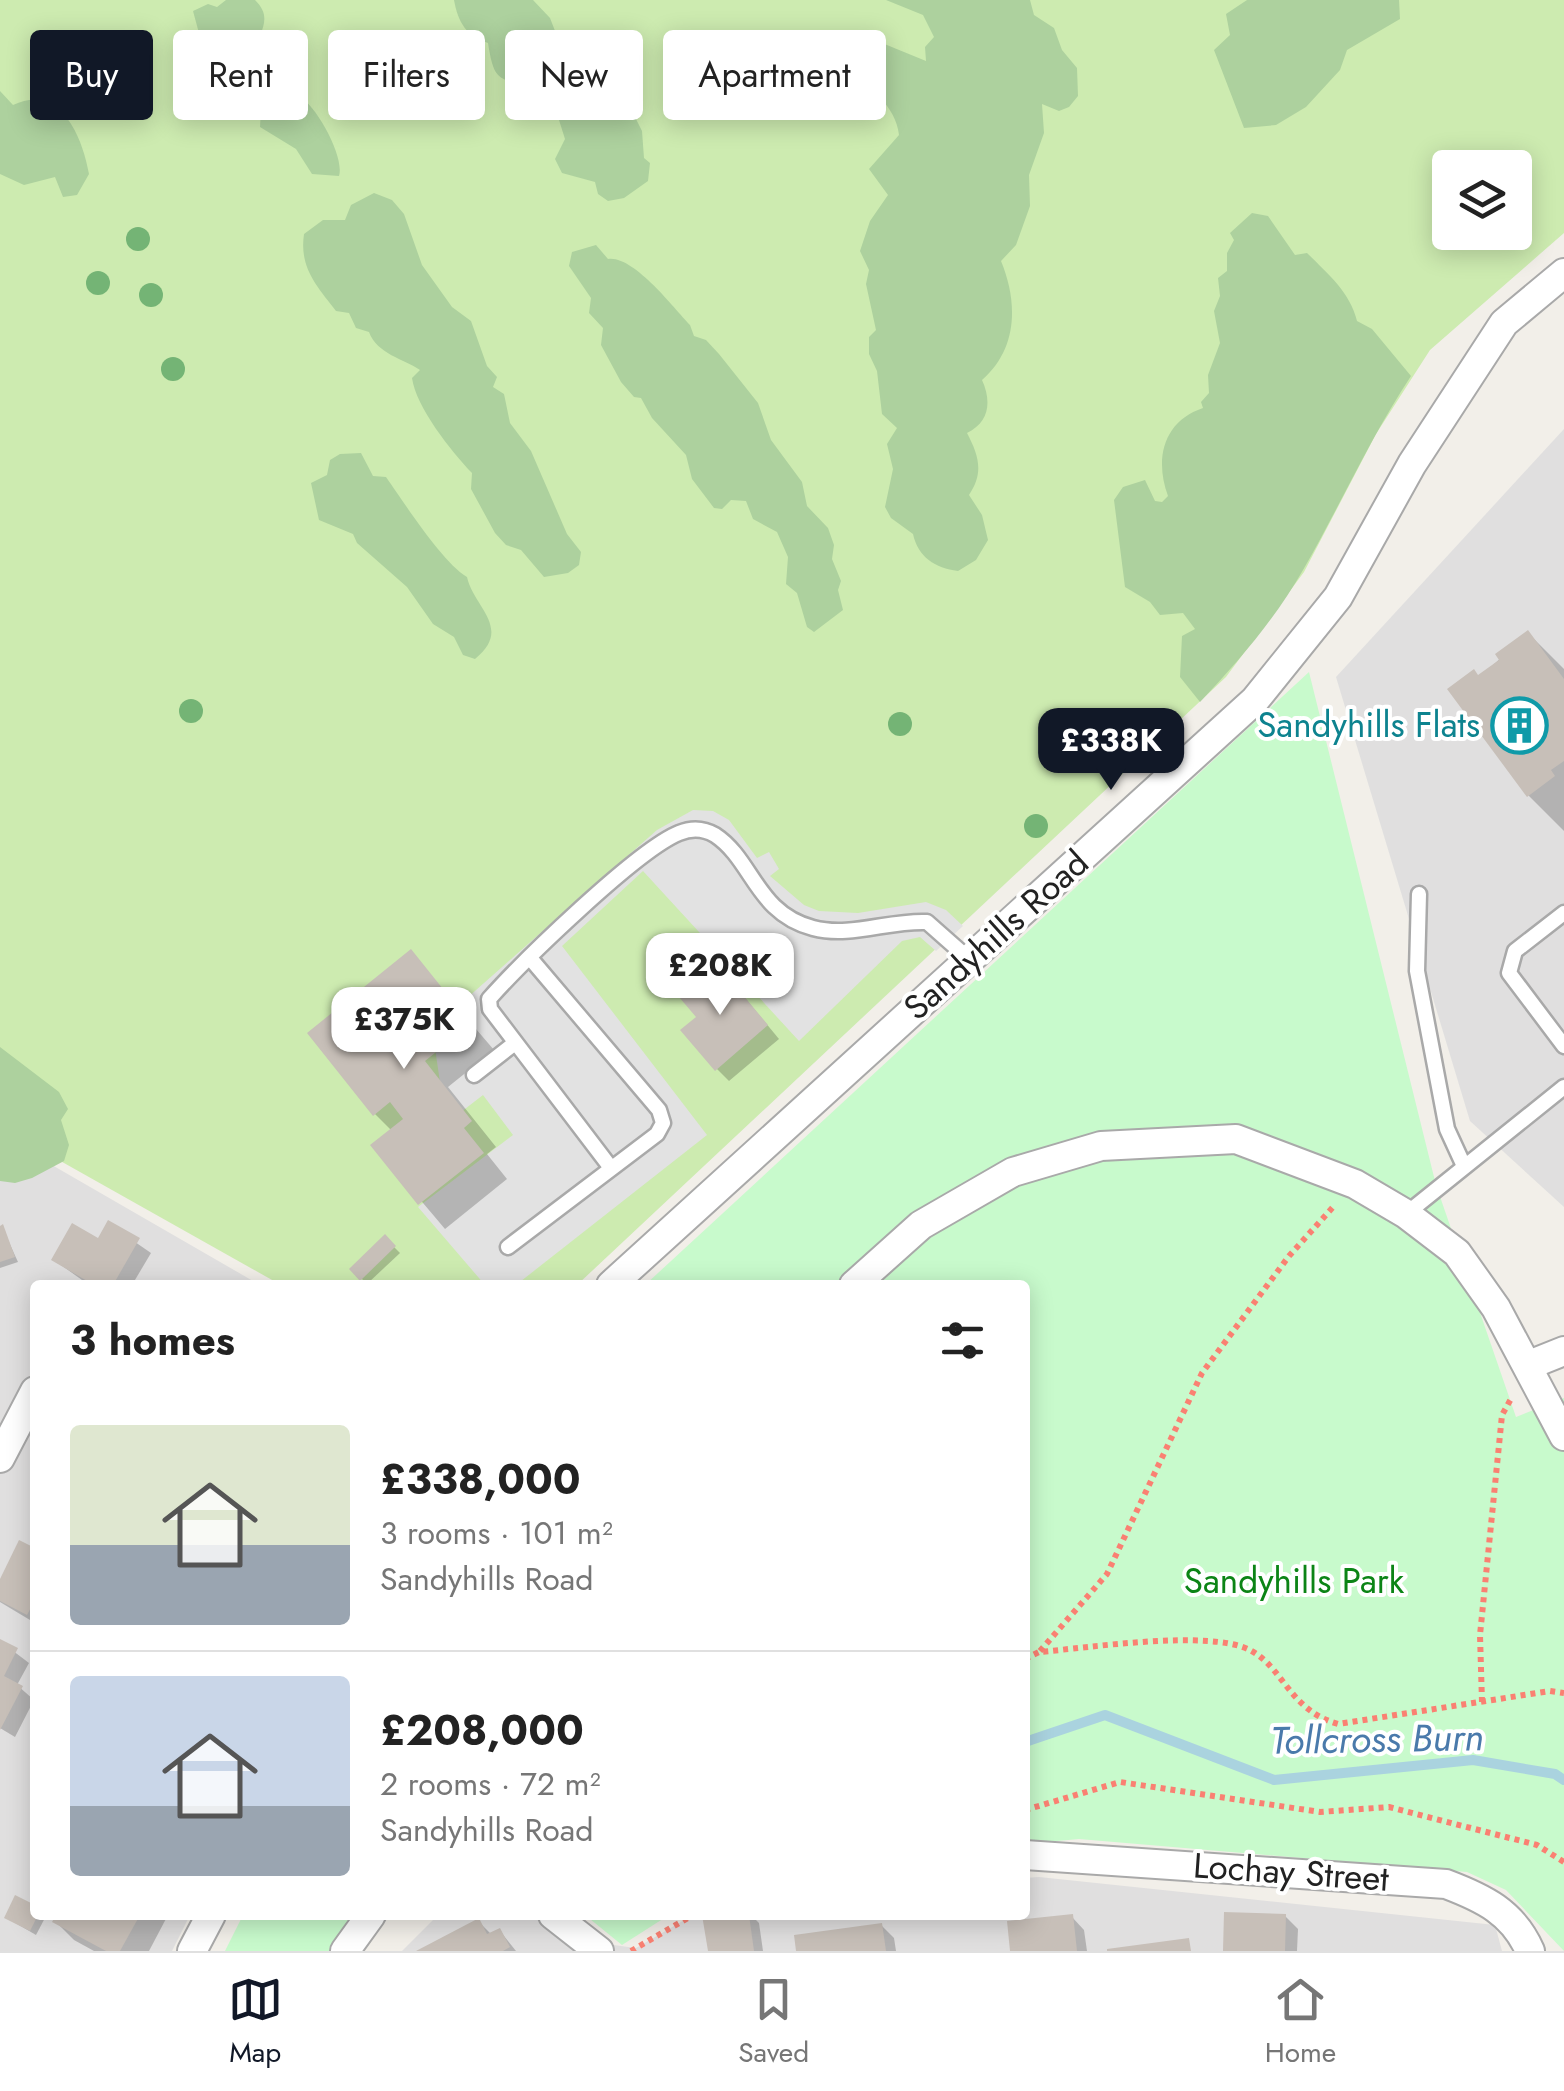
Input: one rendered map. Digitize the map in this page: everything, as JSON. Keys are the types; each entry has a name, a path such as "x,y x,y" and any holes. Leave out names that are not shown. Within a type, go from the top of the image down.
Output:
{"street":[{"name":"Sandyhills Road","path":"616,1280 1256,700 1338,597 1412,464 1504,323 1564,273"},
{"path":"860,1280 921,1225 1013,1172 1101,1146 1236,1139 1355,1184 1406,1214 1456,1253 1496,1308 1564,1436"},
{"path":"1529,1365 1564,1352"},
{"path":"0,1458 30,1401"},
{"name":"Lochay Street","path":"1030,1854 1446,1884 1486,1899 1501,1910 1530,1951"},
{"path":"192,1951 208,1920"},
{"path":"345,1951 367,1920"},
{"path":"559,1920 599,1951"}],"lane":[{"path":"610,1168 490,1009 489,999 658,845 693,829 718,837 754,886 784,916 813,928 842,932 926,922 970,960"},
{"path":"1419,894 1417,971 1447,1129 1464,1166"},
{"path":"1564,913 1515,950 1510,973 1564,1046"},
{"path":"508,1247 657,1134 662,1123 659,1110 530,958"},
{"path":"474,1075 515,1043"},
{"path":"1406,1214 1564,1087"}],"path":[{"path":"1040,1652 1107,1574 1202,1373 1289,1256 1355,1184"},
{"path":"1482,1702 1480,1635 1502,1416 1529,1365"},
{"path":"1030,1657 1040,1652 1182,1639 1250,1650 1315,1717 1338,1724 1564,1693"},
{"path":"1030,1809 1120,1782 1320,1812 1389,1808 1537,1845 1564,1862"},
{"path":"631,1951 684,1920"}],"shaded area":[{"path":"1564,429 1564,1207 1470,1121 1336,677"},
{"path":"693,810 713,811 729,820 757,858 769,852 779,869 770,876 804,905 819,911 858,913 926,902 946,910 963,926 936,951 920,937 902,941 799,1041 643,871 562,946 707,1135 522,1280 481,1280 418,1207 513,1135 483,1095 461,1112 441,1089 435,1048 469,1019 458,1006 657,830"},
{"path":"0,1135 251,1280 30,1280 30,1920 188,1920 172,1951 0,1951"},
{"path":"1030,1878 1495,1925 1502,1951 402,1951 433,1920 539,1920 591,1942 636,1948 684,1920 1030,1920"}],"green space":[{"path":"0,0 1564,0 1564,233 1430,350 1376,434 1304,572 1226,677 582,1280 272,1280 0,1127"},
{"path":"226,0 255,0 263,13 262,30 198,30 193,11 208,4 217,7"},
{"path":"454,0 533,0 550,18 555,30 505,30 505,80 492,64 485,30 467,30"},
{"path":"886,0 1030,0 1034,15 1054,28 1062,50 1077,68 1078,96 1069,107 1059,111 1042,104 1044,133 1029,175 1030,206 1016,245 1001,261 1012,308 1008,340 994,368 982,380 987,396 984,417 967,433 978,464 977,479 969,495 982,515 988,540 976,560 958,571 929,560 913,534 891,518 885,507 893,469 887,444 897,428 882,414 877,371 869,354 869,337 876,330 866,284 869,270 860,251 870,221 888,195 869,169 899,135 886,105 886,45 926,61 925,47 934,37 923,15"},
{"path":"1247,0 1399,0 1400,19 1347,50 1340,70 1306,107 1276,125 1244,128 1214,50 1230,35 1226,14"},
{"path":"0,91 13,105 30,100 30,120 68,120 81,143 89,174 77,195 63,197 55,177 24,185 0,174"},
{"path":"308,104 333,145 339,176 312,174 296,149 260,127 260,120 308,120"},
{"path":"559,120 636,120 642,131 644,158 650,163 648,181 624,198 608,201 598,194 595,182 562,173 555,159 565,139"},
{"path":"374,193 392,200 404,214 422,265 452,307 471,321 487,366 497,377 493,387 504,394 510,423 531,451 567,534 581,552 579,565 568,573 544,577 521,550 506,545 495,533 471,489 472,473 420,402 412,378 420,370 384,351 369,332 356,328 349,313 336,311 311,276 304,257 304,234 323,220 345,220 351,205"},
{"path":"1252,213 1268,216 1295,255 1307,253 1330,276 1344,292 1357,321 1372,329 1411,376 1281,606 1200,702 1180,677 1182,636 1195,629 1183,613 1160,615 1150,602 1125,587 1114,500 1123,487 1145,480 1155,501 1162,502 1168,496 1162,468 1166,443 1179,422 1203,408 1201,402 1209,393 1208,375 1220,343 1214,311 1220,296 1218,278 1227,271 1227,253 1234,240 1230,233"},
{"path":"596,245 608,259 629,265 652,284 690,325 694,336 706,340 719,354 758,403 771,440 802,482 807,506 828,528 834,545 832,559 841,581 838,590 843,610 814,632 807,627 797,593 786,584 788,557 777,532 753,519 746,501 731,500 722,509 714,508 692,479 686,455 652,418 641,398 634,397 621,382 601,345 603,328 589,313 591,298 569,266 572,252"},
{"path":"361,453 373,476 386,477 435,546 467,577 491,628 486,648 475,659 463,655 454,637 433,624 407,587 357,543 353,534 319,520 311,483 327,475 330,460 340,454"},
{"name":"Sandyhills Park","path":"1309,672 1436,1185 1516,1417 1564,1398 1564,1951 1506,1890 1467,1872 1079,1839 1030,1844 1030,1280 650,1280"},
{"path":"0,1047 59,1092 68,1109 61,1120 69,1145 64,1161 15,1183 0,1181"},
{"path":"240,1920 352,1920 329,1951 225,1951"},
{"path":"591,1920 661,1920 622,1945"}],"building":[{"name":"Sandyhills Flats","path":"1528,630 1564,679 1564,761 1551,770 1555,776 1527,797 1447,689 1474,669 1478,675 1499,660 1495,654"},
{"path":"411,949 471,1024 425,1061 472,1121 464,1128 484,1153 418,1205 370,1145 403,1119 390,1102 373,1116 307,1033"},
{"path":"718,965 768,1025 715,1071 680,1030 696,1017 679,997"},
{"path":"108,1220 140,1238 116,1280 85,1280 51,1260 72,1223 98,1238"},
{"path":"3,1224 15,1257 0,1262 0,1226"},
{"path":"385,1234 396,1246 361,1280 349,1269"},
{"path":"19,1540 30,1546 27,1615 0,1601 0,1579"},
{"path":"0,1639 18,1648 4,1676 23,1686 0,1730"},
{"path":"15,1895 30,1902 30,1920 36,1920 30,1931 4,1918"},
{"path":"1224,1912 1286,1914 1285,1951 1223,1951"},
{"path":"1073,1914 1077,1951 1010,1951 1007,1921"},
{"path":"137,1920 120,1951 106,1951 52,1922"},
{"path":"475,1920 480,1920 487,1934 500,1928 510,1947 503,1951 416,1951"},
{"path":"703,1920 750,1920 754,1951 708,1951"},
{"path":"882,1923 886,1951 796,1951 794,1935"},
{"path":"1189,1938 1191,1951 1107,1951 1107,1949"}],"waterway":[{"name":"Tollcross Burn","path":"1030,1740 1105,1715 1274,1780 1473,1760 1555,1774 1564,1780"}],"place":[{"name":"Sandyhills Flats","path":"1519,725"}]}
